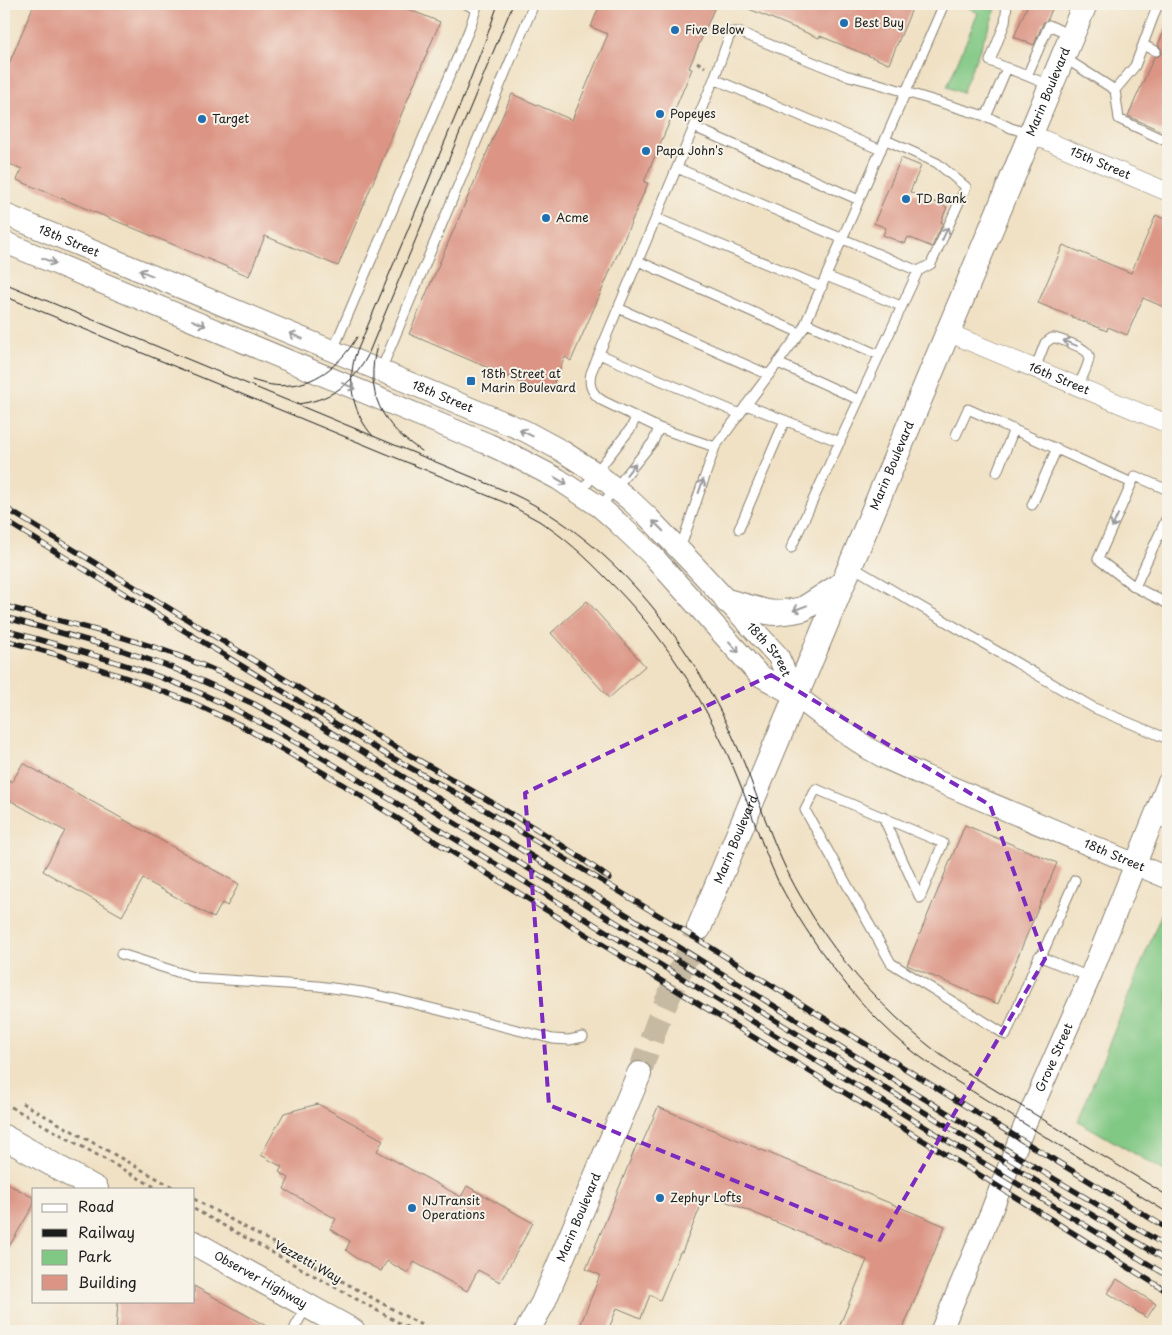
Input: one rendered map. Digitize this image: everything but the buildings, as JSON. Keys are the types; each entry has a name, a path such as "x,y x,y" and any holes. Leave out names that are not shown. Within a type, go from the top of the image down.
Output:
{"main road":[{"name":"Marin Boulevard","path":"699,928 1085,4"},
{"path":"727,601 767,612 794,611 802,609 846,575"},
{"name":"Marin Boulevard","path":"527,1331 543,1303 639,1074"},
{"path":"4,1137 94,1188"},
{"name":"Observer Highway","path":"195,1244 353,1331"}],"street":[{"name":"15th Street","path":"1031,134 1168,192"},
{"name":"18th Street","path":"4,214 525,431 562,451 596,473 616,489 680,549 778,656 796,696"},
{"name":"18th Street","path":"4,242 488,444 537,467 580,493 617,522 646,550 759,675 796,696 853,738 887,759 925,776 1168,878"},
{"path":"265,351 274,327"},
{"name":"16th Street","path":"949,333 1168,424"},
{"name":"Grove Street","path":"940,1331 1026,1122 1090,977 1135,864 1161,821 1168,783"}],"lane":[{"path":"333,351 469,30 477,6 466,4"},
{"path":"381,371 534,4"},
{"path":"680,549 715,447 806,323 944,4"},
{"path":"1007,4 1005,24 990,61 1051,86"},
{"path":"1115,90 1135,66 1158,4"},
{"path":"1027,76 1049,25 1068,47 1115,90 1119,119 1168,142"},
{"path":"715,447 659,428 597,398 592,392 589,380 714,79 729,37 734,32 739,32 845,76 986,117 1031,134"},
{"path":"1143,45 1156,51"},
{"path":"986,117 1007,68"},
{"path":"714,79 881,150"},
{"path":"694,127 859,200"},
{"path":"791,548 901,306 918,271 931,264 966,187 937,163 886,140"},
{"path":"677,168 918,271"},
{"path":"656,218 822,287"},
{"path":"638,261 800,333"},
{"path":"826,276 901,306"},
{"path":"618,308 769,374"},
{"path":"806,323 879,355"},
{"path":"1035,369 1045,343 1052,338 1075,345 1089,354 1089,360 1078,386"},
{"path":"599,354 740,414"},
{"path":"778,363 859,400"},
{"path":"746,405 840,442"},
{"path":"956,435 968,409 1132,482"},
{"path":"580,493 631,428 636,417"},
{"path":"739,529 785,420"},
{"path":"600,507 653,442 659,428"},
{"path":"997,472 1014,429"},
{"path":"1032,505 1057,448"},
{"path":"1168,490 1135,476 1098,559 1135,587 1168,604"},
{"path":"1135,587 1168,515"},
{"path":"846,575 1094,708 1168,739"},
{"path":"883,817 920,898 943,843 883,817 816,789 805,810 891,963 1006,1035 1039,956 1090,977"},
{"path":"1042,957 1075,880"},
{"path":"121,954 196,978 318,986 399,1000 554,1039 569,1040 583,1037"},
{"path":"294,1331 294,1327 307,1306"}],"path":[{"path":"4,1103 156,1188"},
{"path":"22,1104 174,1188"},
{"path":"195,1200 432,1331"},
{"name":"Vezzetti Way","path":"195,1210 414,1331"}],"highlighted area":[{"path":"771,675 990,805 1045,959 880,1240 549,1105 525,793"}],"green space":[{"path":"963,4 982,4 996,9 962,93 947,87 978,13"},
{"path":"1163,910 1168,913 1168,1173 1078,1121"}],"tunnel":[{"path":"639,1074 658,1021 699,928"}],"tram line":[{"path":"373,436 356,408 352,388 355,356 461,103 498,4"},
{"path":"297,404 319,399 338,390 354,376 367,357 513,4"},
{"path":"4,283 513,494 551,515 586,541 619,570 649,603 676,638 701,676 722,714 740,753 774,843 790,877 824,934 857,977 896,1017 945,1058 1168,1196"},
{"path":"4,296 508,504 539,521 566,541 591,563 627,600 664,644 680,668 722,742 778,881 798,917 821,951 858,999 892,1034 930,1064 1168,1213"},
{"path":"252,380 280,386 311,380 337,362 357,337"},
{"path":"377,346 373,378 375,393 380,407 396,431 422,451"}],"railway":[{"path":"4,507 387,742 543,833 609,878"},
{"path":"4,520 382,752 470,801 673,924 946,1094 1168,1229"},
{"path":"4,606 165,651 250,686 287,705 1048,1175 1168,1247"},
{"path":"4,617 118,649 173,668 254,704 370,771 1168,1261"},
{"path":"4,630 152,674 200,693 274,730 346,772 1168,1276"},
{"path":"4,640 55,654 127,678 191,702 240,725 327,775 1168,1292"}],"place":[{"name":"Best Buy","path":"844,23"},
{"name":"Five Below","path":"675,30"},
{"name":"Popeyes","path":"660,114"},
{"name":"Target","path":"202,119"},
{"name":"Papa John's","path":"646,151"},
{"name":"TD Bank","path":"906,199"},
{"name":"Acme","path":"546,218"},
{"name":"18th Street at Marin Boulevard","path":"471,381"},
{"name":"Zephyr Lofts","path":"660,1198"},
{"name":"NJTransit Operations","path":"412,1208"}]}
